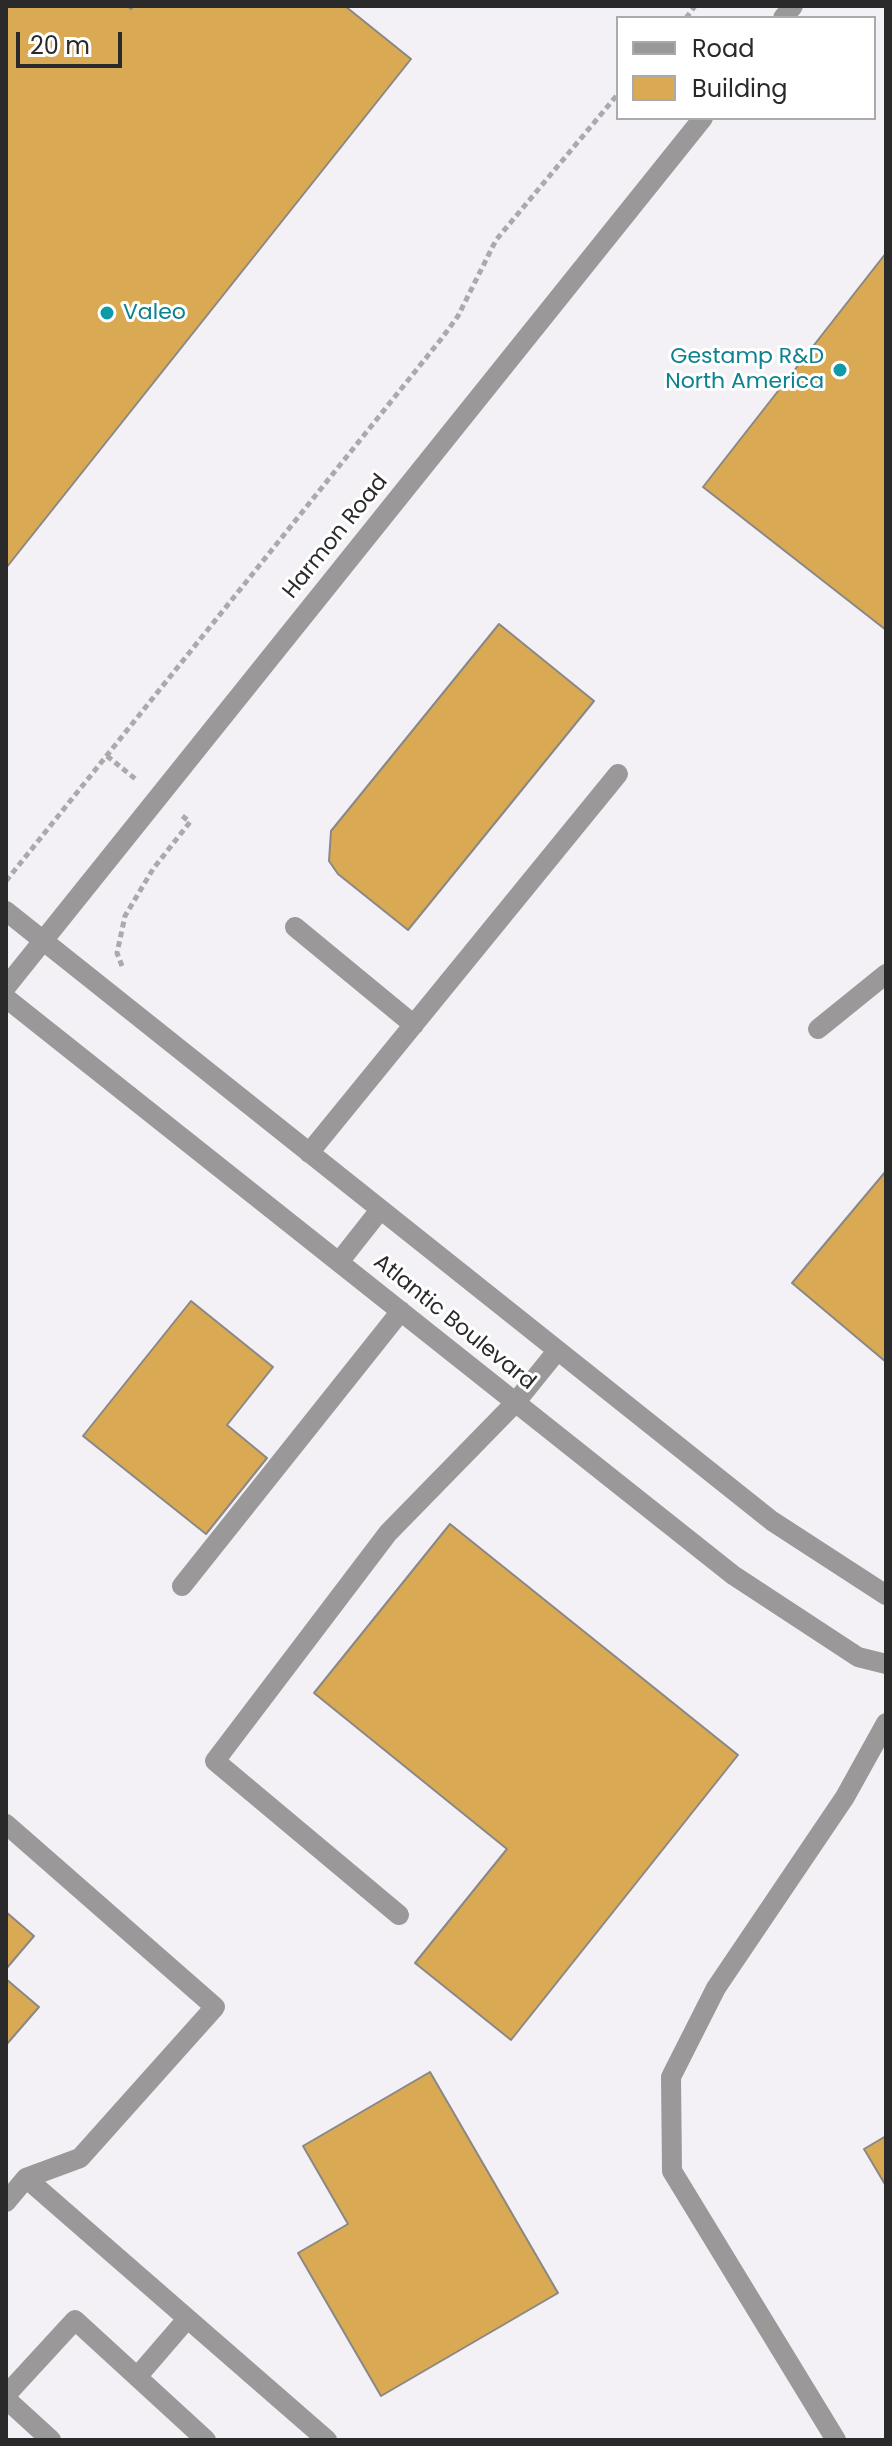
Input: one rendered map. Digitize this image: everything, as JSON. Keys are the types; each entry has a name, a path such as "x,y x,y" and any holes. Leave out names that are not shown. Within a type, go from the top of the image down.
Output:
{"street":[{"name":"Harmon Road","path":"6,987 701,120"},
{"path":"309,1153 618,774"},
{"name":"Atlantic Boulevard","path":"6,911 772,1521 886,1595"},
{"path":"295,927 414,1025"},
{"path":"818,1029 886,974"},
{"name":"Atlantic Boulevard","path":"6,998 733,1575 858,1657 886,1664"},
{"path":"339,1262 380,1210"},
{"path":"182,1586 401,1311"},
{"path":"399,1915 215,1761 388,1533 515,1403 557,1351"},
{"path":"836,2440 672,2171 671,2077 716,1988 845,1797 886,1723"},
{"path":"6,1824 215,2007 80,2158 26,2178 6,2202"},
{"path":"26,2178 327,2440"},
{"path":"137,2377 187,2319"},
{"path":"51,2440 6,2397 75,2320 206,2440"}],"path":[{"path":"6,881 442,338 458,316 496,240 616,96"},
{"path":"126,974 117,953 125,916 153,869 190,822"}],"building":[{"name":"Valeo","path":"6,6 127,6 131,9 134,6 345,6 411,59 6,568"},
{"name":"Gestamp R&D North America","path":"886,253 886,630 703,487"},
{"path":"499,624 594,701 408,930 338,874 329,861 331,831"},
{"path":"886,1171 886,1362 792,1283"},
{"path":"191,1301 273,1367 227,1425 267,1458 206,1534 83,1436"},
{"path":"450,1524 738,1755 511,2040 415,1963 507,1849 314,1693"},
{"path":"6,1912 34,1936 6,1969"},
{"path":"6,1979 39,2007 6,2045"},
{"path":"430,2072 558,2293 381,2396 298,2253 348,2224 303,2146"},
{"path":"886,2136 886,2186 864,2149"}],"place":[{"name":"Valeo","path":"107,313"},
{"name":"Gestamp R&D North America","path":"840,370"}]}
